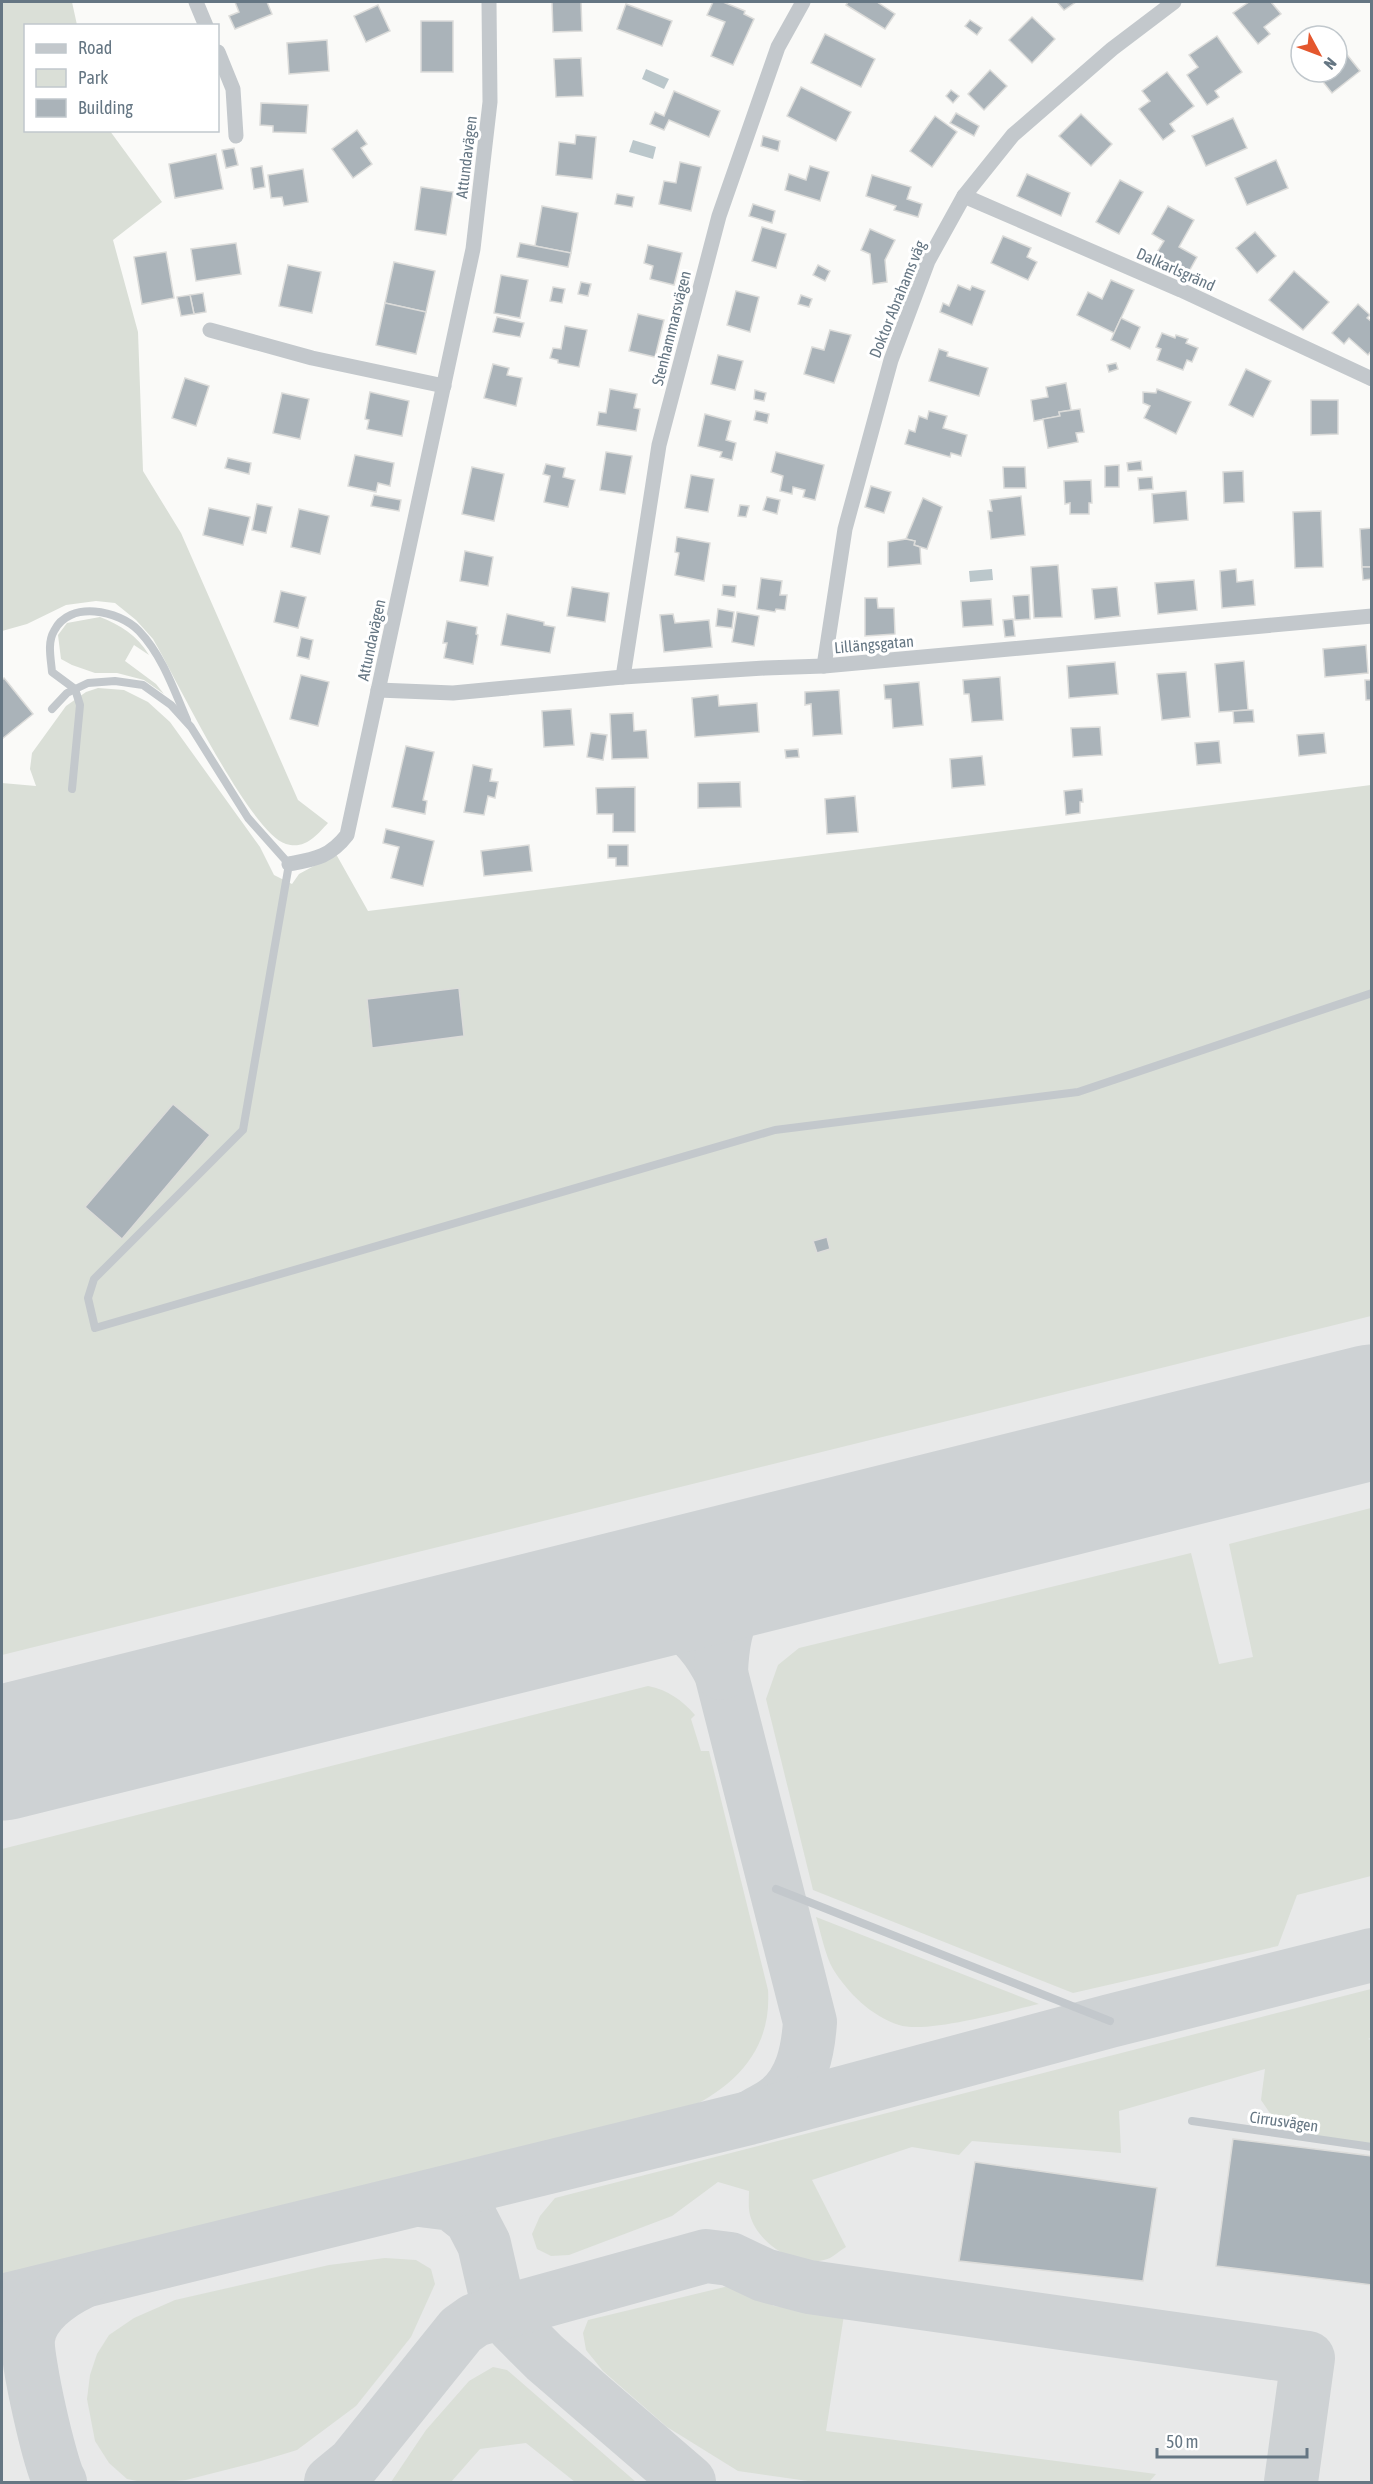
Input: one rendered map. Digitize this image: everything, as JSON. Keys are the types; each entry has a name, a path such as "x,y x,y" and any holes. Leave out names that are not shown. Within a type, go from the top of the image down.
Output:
{"street":[{"path":"196,2 205,24"},
{"name":"Attundavägen","path":"289,864 311,860 336,850 347,835 473,249 490,102 489,2"},
{"name":"Stenhammarsvägen","path":"623,677 659,445 718,216 778,47 803,2"},
{"name":"Doktor Abrahams väg","path":"824,666 845,529 891,360 928,261 964,196 1013,135 1112,49 1173,2"},
{"path":"219,54 233,89 236,136"},
{"name":"Dalkarlsgränd","path":"964,196 1181,290 1371,379"},
{"path":"210,330 312,358 444,386"},
{"name":"Lillängsgatan","path":"378,690 453,693 623,677 824,666 1371,616"}],"lane":[{"path":"72,789 80,705 75,689 52,672 50,650 53,632 62,620 78,612 100,612 119,618 137,628 149,643 190,727 248,818 289,864 243,1130 94,1279 88,1298 94,1328 775,1130 1078,1092 1371,993"},
{"path":"52,710 67,693 88,683 115,681 143,685 171,705 190,727"},
{"path":"777,1889 1110,2021"},
{"name":"Cirrusvägen","path":"1192,2121 1371,2147"}],"shaded area":[{"path":"646,69 669,79 664,89 642,79"},
{"path":"633,140 656,147 653,159 629,152"},
{"path":"992,569 993,580 970,582 969,571"},
{"path":"1371,828 1371,2482 2,2482 2,1317"}],"green space":[{"path":"2,2 72,2 77,24 24,24 24,132 111,132 162,202 113,240 138,332 143,471 181,533 298,800 328,823 310,840 299,845 286,844 271,833 253,812 214,752 153,639 136,620 115,603 96,601 66,605 27,624 2,631"},
{"path":"100,617 128,631 144,648 149,655 134,645 125,661 156,684 164,694 144,680 117,673 95,673 61,659 58,635 67,623"},
{"path":"98,688 124,690 148,702 170,722 260,847 274,875 292,884 299,874 336,854 368,911 1371,785 1371,1316 2,1655 2,783 36,786 30,769 32,753 66,706 86,692"},
{"path":"1371,1508 1371,1876 1297,1895 1278,1946 1073,1993 813,1890 766,1699 778,1665 799,1648 1191,1553 1219,1664 1253,1657 1229,1544"},
{"path":"648,1686 674,1696 695,1715 691,1719 701,1751 709,1751 768,1990 768,2011 764,2031 757,2048 734,2078 702,2101 683,2111 2,2280 2,1849"},
{"path":"816,1917 1039,2004 947,2024 911,2027 899,2025 879,2016 861,2003 839,1978 828,1957"},
{"path":"1371,1989 1371,2038 1368,2039 1372,2040 1371,2143 1322,2140 1278,2125 1261,2100 1265,2069 1119,2111 1121,2153 972,2141 959,2155 912,2147 812,2180 846,2247 830,2258 818,2261 794,2258 771,2245 755,2226 750,2215 749,2191 718,2182 672,2216 569,2255 551,2256 537,2249 532,2234 540,2216 555,2198"},
{"path":"385,2258 416,2260 431,2269 435,2284 411,2337 356,2406 297,2450 186,2480 162,2482 127,2479 109,2463 95,2441 87,2399 90,2375 97,2354 109,2335 134,2318 175,2300 329,2265"},
{"path":"737,2284 774,2306 844,2315 826,2431 1156,2474 1149,2482 815,2482 738,2471 667,2427 603,2371 586,2350 583,2333 588,2320"},
{"path":"493,2367 507,2370 636,2482 575,2482 526,2443 480,2449 451,2482 391,2482 426,2430 469,2381"}],"building":[{"path":"235,2 267,2 272,14 235,29 229,16 239,12"},
{"path":"552,2 581,2 582,31 553,32"},
{"path":"713,2 723,2 745,11 744,14 754,19 733,65 711,56 725,22 707,15"},
{"path":"848,2 877,2 895,14 885,29 846,5"},
{"path":"1057,2 1076,2 1064,10"},
{"path":"1249,2 1271,2 1281,14 1264,27 1270,34 1258,44 1233,13"},
{"path":"626,4 672,21 662,46 617,29"},
{"path":"378,5 390,31 366,42 354,16"},
{"path":"1032,17 1055,39 1032,63 1009,40"},
{"path":"970,20 982,28 977,35 965,26"},
{"path":"421,21 453,21 453,72 421,72"},
{"path":"825,34 875,59 861,87 811,63"},
{"path":"1217,36 1242,72 1215,91 1219,97 1207,105 1187,75 1198,67 1189,55"},
{"path":"327,40 329,71 289,74 287,43"},
{"path":"1349,57 1360,71 1349,80"},
{"path":"581,58 583,96 556,97 554,59"},
{"path":"990,70 1007,86 984,110 968,94"},
{"path":"1167,72 1194,106 1170,124 1175,131 1163,140 1139,109 1150,101 1142,91"},
{"path":"1325,84 1343,84 1332,93"},
{"path":"801,87 851,112 836,141 787,116"},
{"path":"951,90 959,96 953,103 946,96"},
{"path":"674,91 720,111 709,137 669,120 664,130 650,124 655,112 664,116"},
{"path":"261,103 308,105 306,133 273,132 273,126 260,125"},
{"path":"956,113 979,126 974,136 950,123"},
{"path":"1081,114 1112,144 1091,166 1059,136"},
{"path":"935,116 957,132 932,167 910,151"},
{"path":"1233,118 1247,148 1206,166 1192,136"},
{"path":"357,130 367,144 361,148 372,164 353,178 332,149"},
{"path":"576,135 596,137 592,179 556,175 559,142 575,144"},
{"path":"763,136 780,141 778,151 761,146"},
{"path":"234,148 238,165 226,168 222,150"},
{"path":"216,154 223,189 175,198 169,164"},
{"path":"1276,160 1288,188 1247,205 1235,178"},
{"path":"680,162 701,167 691,211 659,204 664,181 676,183"},
{"path":"262,166 265,187 254,189 251,168"},
{"path":"810,166 829,172 820,201 785,190 789,174 806,180"},
{"path":"303,169 308,202 284,206 282,197 271,198 268,175"},
{"path":"1027,174 1070,193 1061,216 1017,196"},
{"path":"872,175 911,187 907,199 922,204 918,217 894,210 896,206 866,196"},
{"path":"1120,180 1143,192 1119,234 1096,222"},
{"path":"421,187 453,192 446,235 415,230"},
{"path":"617,194 634,197 632,207 615,204"},
{"path":"753,204 775,211 772,223 749,216"},
{"path":"542,206 578,213 571,253 535,246"},
{"path":"1168,206 1194,220 1179,247 1197,257 1187,275 1154,257 1164,241 1152,234"},
{"path":"762,227 786,234 776,268 752,261"},
{"path":"870,229 895,240 885,260 887,282 873,284 870,254 861,250"},
{"path":"1255,232 1276,256 1257,273 1236,248"},
{"path":"1003,236 1031,248 1027,257 1037,262 1028,280 991,263"},
{"path":"236,243 241,274 196,281 191,249"},
{"path":"520,243 571,253 568,267 517,257"},
{"path":"648,245 682,253 674,285 650,279 653,266 644,263"},
{"path":"166,252 174,298 142,304 134,257"},
{"path":"394,262 435,271 426,312 385,303"},
{"path":"288,265 321,272 312,313 279,306"},
{"path":"818,265 830,271 825,281 813,275"},
{"path":"1294,271 1329,302 1303,330 1269,300"},
{"path":"501,275 528,280 520,318 494,313"},
{"path":"1111,280 1134,290 1114,333 1077,315 1088,292 1102,299"},
{"path":"581,282 591,284 588,296 578,294"},
{"path":"958,285 970,290 972,286 985,291 972,325 940,312 943,303 949,306"},
{"path":"553,287 565,289 562,303 550,301"},
{"path":"736,291 759,297 750,332 727,325"},
{"path":"203,293 206,312 194,314 190,295"},
{"path":"190,295 194,314 181,316 177,297"},
{"path":"801,295 812,299 809,307 798,304"},
{"path":"385,303 426,312 416,354 376,345"},
{"path":"1358,304 1370,315 1367,318 1372,322 1372,350 1368,355 1349,338 1344,344 1332,333"},
{"path":"638,314 664,320 655,357 629,351"},
{"path":"497,317 524,323 520,337 493,332"},
{"path":"1121,318 1140,327 1130,349 1111,340"},
{"path":"565,326 587,330 579,367 558,363 558,360 550,358 553,348 561,349"},
{"path":"830,330 851,335 834,383 804,374 812,347 824,350"},
{"path":"1162,333 1175,338 1176,335 1188,339 1186,343 1198,348 1192,362 1187,360 1183,370 1157,360 1161,349 1156,347"},
{"path":"939,349 948,352 947,356 988,368 979,396 929,381"},
{"path":"718,355 743,361 735,390 711,384"},
{"path":"1116,363 1118,369 1109,372 1107,365"},
{"path":"493,364 509,368 507,375 522,378 516,406 484,398"},
{"path":"1246,369 1271,381 1253,417 1229,405"},
{"path":"185,378 209,386 196,426 172,418"},
{"path":"1066,383 1071,410 1059,412 1060,416 1034,421 1031,400 1048,397 1046,387"},
{"path":"610,389 637,394 634,408 640,409 636,431 597,425 599,412 606,413"},
{"path":"1157,389 1191,402 1176,434 1144,418 1150,406 1143,403 1143,392 1156,393"},
{"path":"755,390 766,393 764,401 754,399"},
{"path":"370,392 409,401 402,436 367,429 369,420 365,419"},
{"path":"282,393 309,399 300,439 273,433"},
{"path":"1311,400 1338,400 1338,434 1311,435"},
{"path":"1080,409 1084,432 1076,433 1078,442 1048,448 1043,419 1060,416 1059,412"},
{"path":"756,411 769,414 767,423 754,420"},
{"path":"929,411 947,416 943,428 967,435 961,456 951,453 950,457 905,444 909,430 915,432 919,416 927,419"},
{"path":"705,414 731,421 726,440 736,443 732,460 720,457 722,452 698,446"},
{"path":"606,452 632,456 625,494 600,490"},
{"path":"776,452 824,465 815,500 803,497 805,490 793,487 792,494 780,491 783,476 771,472"},
{"path":"355,455 394,463 390,486 378,483 376,492 348,486"},
{"path":"228,458 251,463 249,474 225,468"},
{"path":"1141,461 1142,470 1128,471 1127,463"},
{"path":"546,464 565,468 563,477 575,480 568,507 544,502 550,476 543,474"},
{"path":"1119,465 1119,487 1105,487 1105,466"},
{"path":"472,467 504,474 494,521 462,514"},
{"path":"1003,467 1025,467 1026,488 1004,488"},
{"path":"1243,471 1244,502 1224,503 1223,472"},
{"path":"691,475 714,479 708,512 685,508"},
{"path":"1152,477 1153,489 1139,490 1138,478"},
{"path":"1091,480 1092,503 1089,503 1089,514 1070,514 1070,503 1065,504 1064,481"},
{"path":"871,486 891,492 884,513 865,507"},
{"path":"1186,491 1188,520 1154,523 1152,494"},
{"path":"374,495 401,500 399,511 371,506"},
{"path":"1021,496 1025,535 991,539 988,511 992,511 990,500"},
{"path":"767,497 780,500 777,514 763,510"},
{"path":"923,498 942,507 927,549 914,545 915,541 906,539"},
{"path":"257,504 272,507 266,533 252,530"},
{"path":"740,505 749,506 746,517 738,516"},
{"path":"209,508 250,517 243,545 203,535"},
{"path":"299,509 329,516 320,554 291,547"},
{"path":"1321,511 1323,567 1295,568 1293,512"},
{"path":"1372,528 1372,567 1362,567 1360,529"},
{"path":"677,537 710,543 704,581 675,575 679,553 675,552"},
{"path":"906,539 915,541 914,545 920,547 921,564 888,567 888,542"},
{"path":"465,551 493,557 488,586 460,581"},
{"path":"1058,565 1062,617 1034,618 1031,567"},
{"path":"1362,567 1372,567 1372,579 1363,580"},
{"path":"1236,569 1237,582 1253,580 1255,605 1222,608 1220,571"},
{"path":"761,578 782,581 780,595 787,595 785,610 776,609 775,612 757,609"},
{"path":"1194,580 1197,610 1158,614 1155,583"},
{"path":"723,585 736,586 735,597 722,595"},
{"path":"572,587 609,593 605,622 567,616"},
{"path":"1117,587 1120,616 1095,619 1092,589"},
{"path":"281,591 306,597 298,628 274,622"},
{"path":"1029,595 1030,619 1015,620 1013,596"},
{"path":"865,598 877,598 878,608 894,608 895,634 865,636"},
{"path":"991,599 993,625 963,627 961,601"},
{"path":"718,609 734,612 732,628 716,626"},
{"path":"737,612 759,616 754,646 732,642"},
{"path":"507,614 544,622 544,625 555,627 550,653 501,645"},
{"path":"673,614 675,623 709,620 712,647 664,652 660,615"},
{"path":"1013,619 1015,636 1005,637 1003,620"},
{"path":"447,621 477,627 476,634 478,635 473,664 444,658 447,643 443,643"},
{"path":"301,637 313,640 309,659 297,656"},
{"path":"1366,645 1368,673 1325,677 1323,649"},
{"path":"1244,661 1248,710 1219,712 1215,664"},
{"path":"1115,662 1118,694 1069,698 1067,666"},
{"path":"1186,672 1190,717 1162,720 1157,674"},
{"path":"301,675 329,682 318,726 290,719"},
{"path":"1000,677 1003,720 972,722 969,694 964,694 963,680"},
{"path":"4,678 33,714 2,739 2,680"},
{"path":"1365,680 1372,680 1372,700 1366,700"},
{"path":"919,682 923,725 893,728 891,699 885,699 884,685"},
{"path":"839,690 842,734 813,736 811,704 805,705 805,692"},
{"path":"718,695 719,706 757,703 759,732 695,737 692,698"},
{"path":"571,709 574,745 544,747 542,711"},
{"path":"1253,710 1254,722 1234,723 1233,711"},
{"path":"633,713 634,731 646,730 648,758 612,759 610,714"},
{"path":"1100,727 1102,755 1073,757 1071,728"},
{"path":"591,733 607,735 603,760 587,757"},
{"path":"1324,733 1326,753 1299,756 1297,735"},
{"path":"1219,741 1221,763 1197,765 1195,743"},
{"path":"406,746 434,752 423,800 427,801 425,814 392,807"},
{"path":"798,749 799,757 786,758 785,750"},
{"path":"982,756 985,785 952,788 950,759"},
{"path":"473,765 492,769 490,781 498,782 495,798 488,796 484,815 464,812"},
{"path":"740,782 741,807 698,808 698,783"},
{"path":"635,787 635,832 613,832 613,814 597,814 596,788"},
{"path":"1082,789 1083,802 1080,802 1080,813 1066,815 1064,791"},
{"path":"855,796 858,832 827,834 825,799"},
{"path":"386,829 434,841 423,886 391,878 399,847 383,843"},
{"path":"529,845 532,871 484,876 481,851"},
{"path":"608,845 628,845 628,866 616,866 616,858 608,858"},
{"path":"459,988 464,1036 372,1048 367,999"},
{"path":"173,1104 210,1135 122,1239 85,1207"},
{"path":"827,1237 830,1249 817,1253 813,1241"},
{"path":"1233,2139 1372,2156 1372,2285 1216,2266"},
{"path":"975,2162 1157,2188 1143,2281 959,2261"}],"taxiway":[{"path":"721,1673 726,1633 738,1603 747,1590 793,1556"},
{"path":"605,1603 644,1609 674,1620 687,1628 699,1640 721,1673 810,2022 808,2044 793,2085 778,2101 753,2116"},
{"path":"2,2301 749,2118 1110,2021 1372,1955"},
{"path":"420,2200 452,2204 471,2219 484,2244 495,2292 514,2327 545,2358 689,2482"},
{"path":"331,2482 354,2463 461,2330 475,2320 706,2256 730,2259 764,2275 809,2287 1308,2358 1291,2482"},
{"path":"60,2482 50,2456 40,2412 28,2339 30,2330 40,2312 63,2292 80,2283"}],"runway":[{"path":"2,1753 1372,1412"}]}
